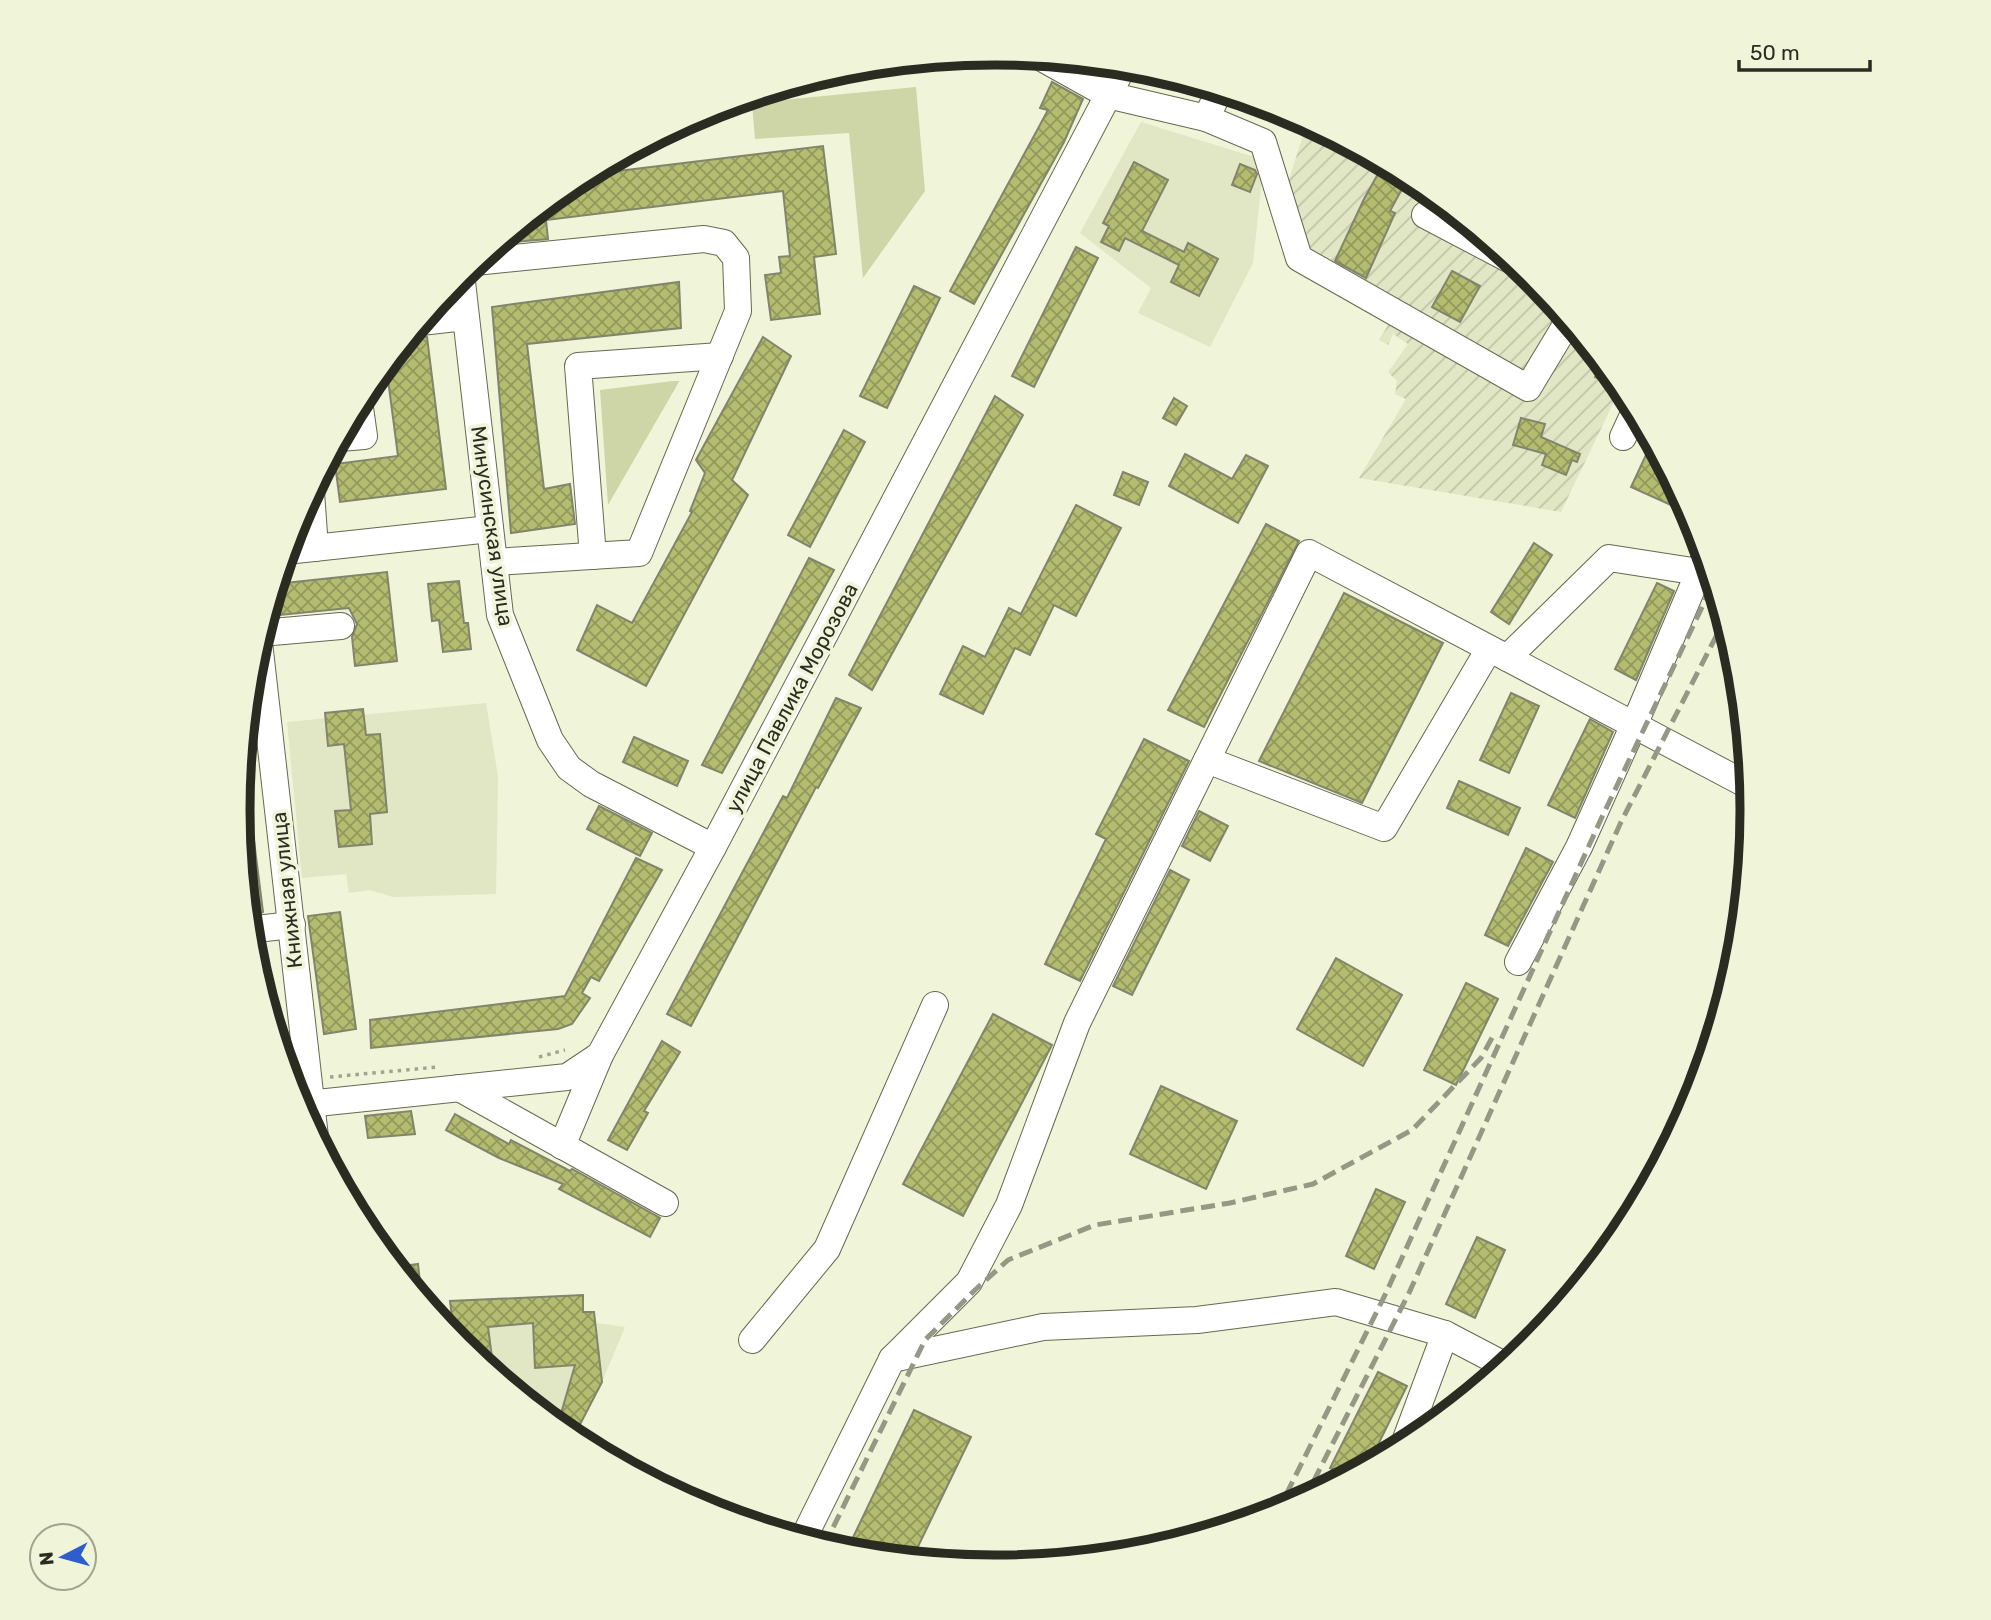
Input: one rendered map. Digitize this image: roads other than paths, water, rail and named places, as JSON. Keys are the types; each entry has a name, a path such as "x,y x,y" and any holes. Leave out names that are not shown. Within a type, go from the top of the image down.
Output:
{"street":[{"path":"1059,68 1108,95 1206,118 1263,142 1299,258 1528,388 1564,328"},
{"name":"улица Павлика Морозова","path":"311,1103 567,1077 600,1055 713,847 1119,75"},
{"path":"1206,118 1216,98"},
{"path":"1425,215 1479,243"},
{"path":"493,260 704,239 724,243 736,258 738,310 639,553 494,562"},
{"name":"Минусинская улица","path":"463,289 500,615 550,740 569,768 591,784 713,847"},
{"path":"434,321 466,317"},
{"path":"593,556 579,366 720,356"},
{"path":"350,437 364,436 362,419"},
{"path":"1623,437 1631,421"},
{"path":"312,513 315,548"},
{"path":"298,550 490,529"},
{"path":"807,1531 892,1359 969,1282 1009,1205 1077,1023 1309,553 1740,781"},
{"path":"1207,760 1384,828 1498,653 1609,558 1699,564"},
{"path":"1518,962 1579,847 1701,569"},
{"path":"273,632 341,626"},
{"name":"Книжная улица","path":"262,685 292,925 303,1083"},
{"path":"265,928 292,925"},
{"path":"751,1340 827,1249 935,1005"},
{"path":"562,1146 600,1055"},
{"path":"459,1088 665,1203"},
{"path":"892,1359 1043,1327 1197,1320 1336,1302 1445,1334 1497,1361"},
{"path":"1409,1431 1445,1334"}],"railway":[{"path":"1285,1497 1386,1293 1602,817 1708,594"},
{"path":"1312,1484 1409,1293 1621,822 1718,632"},
{"path":"829,1536 925,1340 1008,1260 1095,1225 1230,1203 1313,1184 1412,1130 1481,1058 1493,1036"}]}
